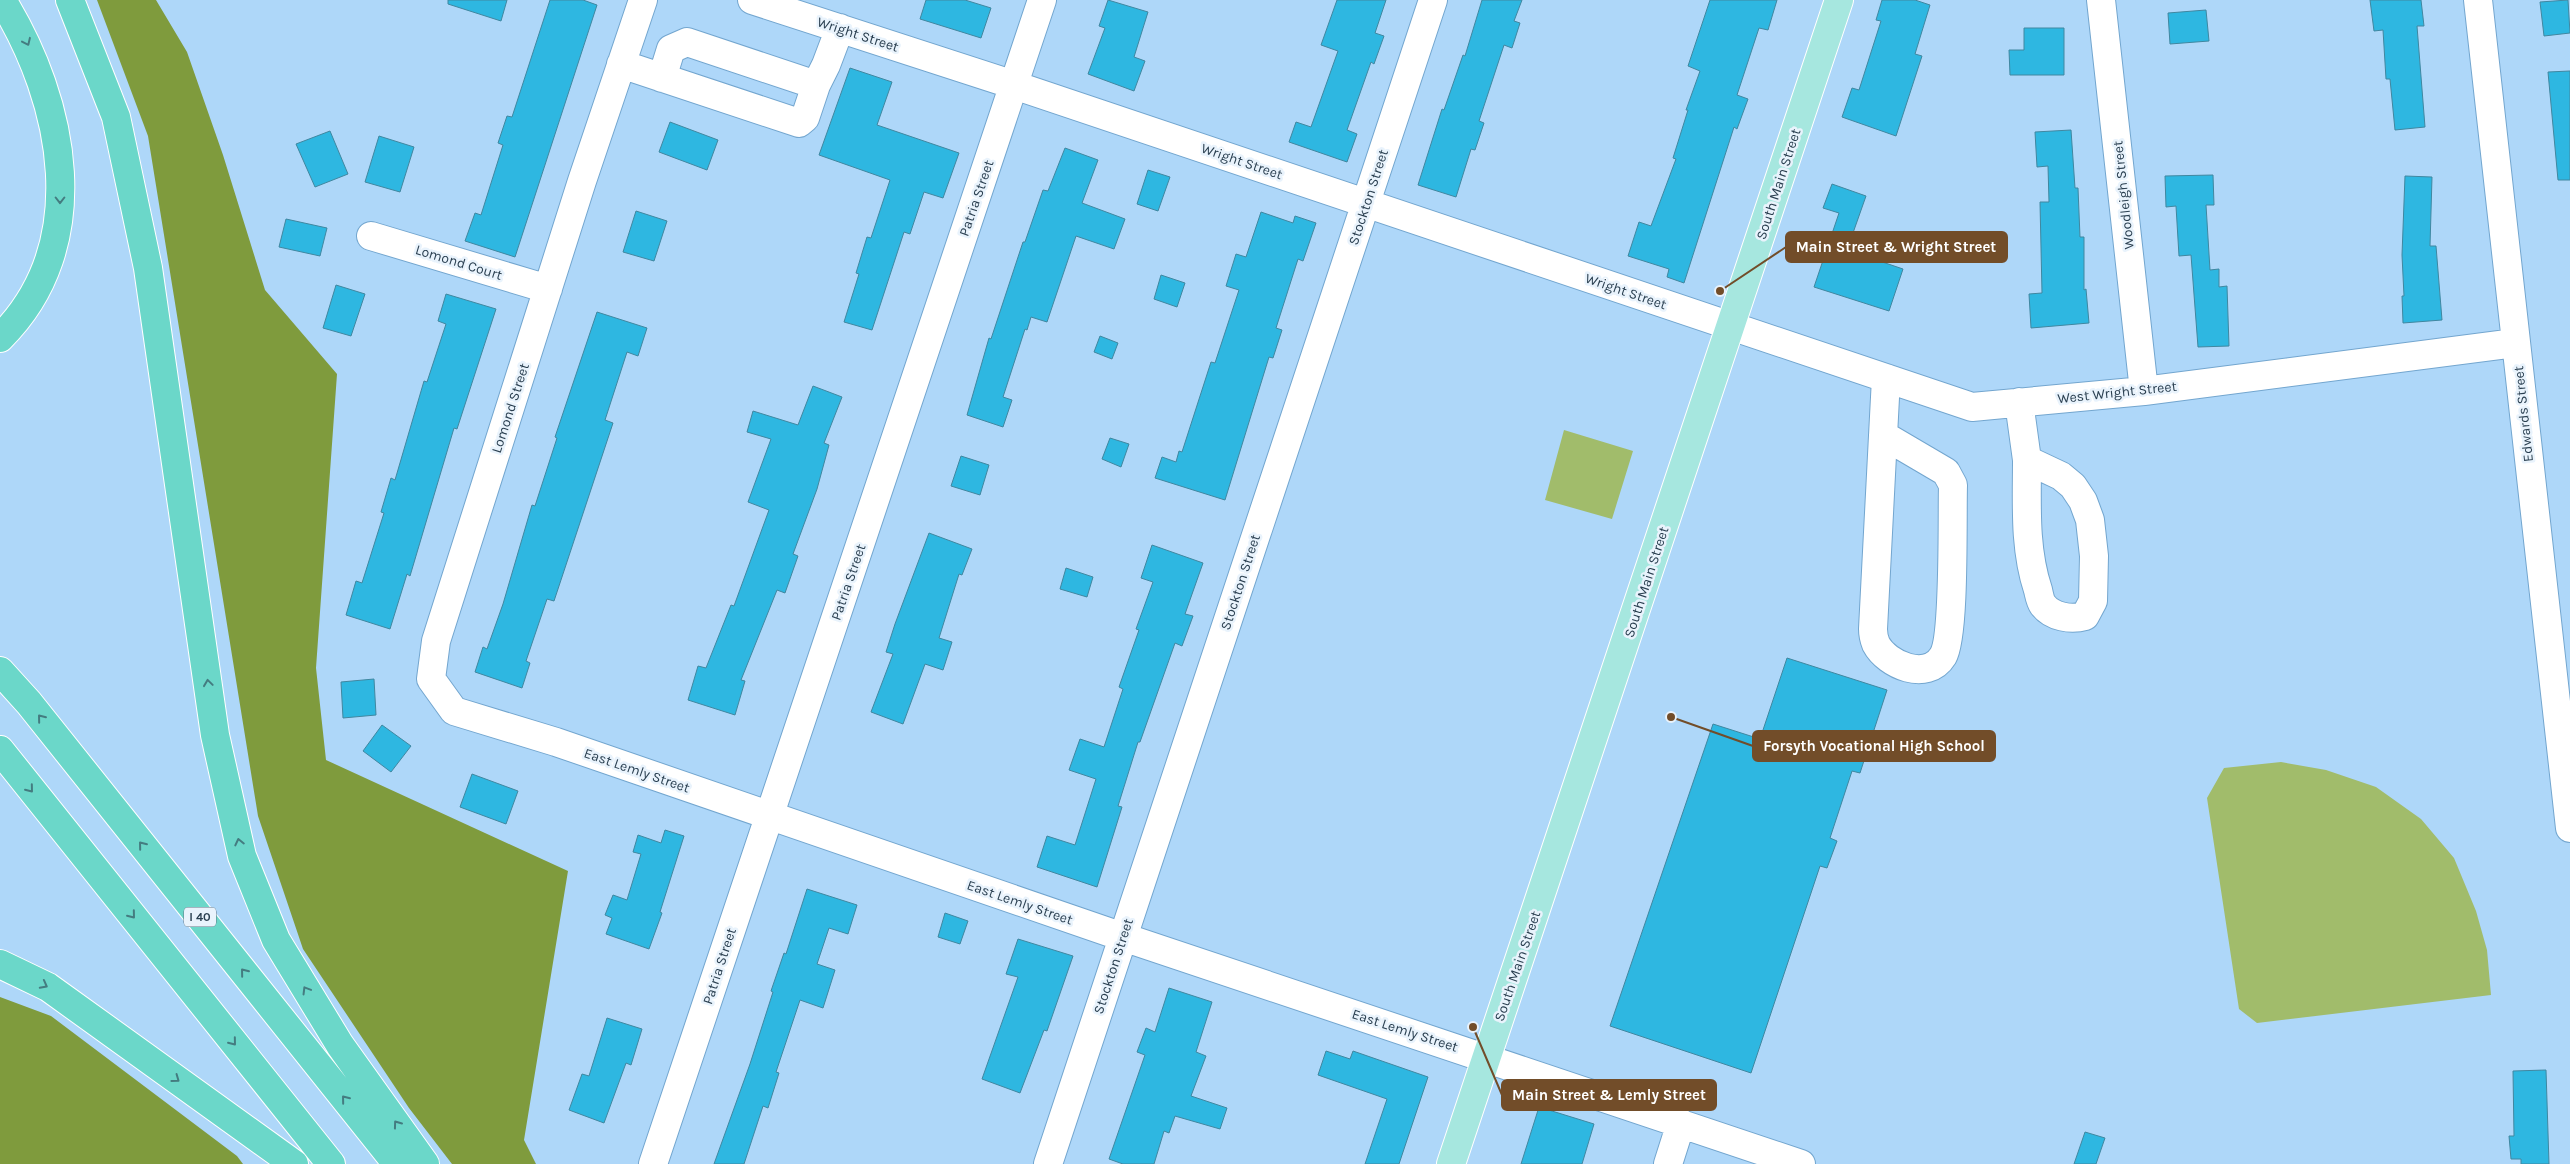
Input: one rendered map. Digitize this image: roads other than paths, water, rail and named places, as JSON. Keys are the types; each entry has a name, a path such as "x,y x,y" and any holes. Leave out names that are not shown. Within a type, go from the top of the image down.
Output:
{"highway":[{"path":"0,338 32,296 46,268 56,239 60,209 60,178 56,137 47,97 34,58 21,30 2,0"},
{"path":"70,0 116,117 146,258 215,735 242,856 276,940 340,1046 425,1164"},
{"name":"I 40","path":"0,671 35,710 397,1164"},
{"path":"0,750 331,1164"},
{"path":"0,964 48,987 294,1164"}],"main road":[{"name":"South Main Street","path":"1451,1164 1839,0"}],"street":[{"name":"Lomond Street","path":"556,742 454,710 431,679 436,640 643,0"},
{"name":"Wright Street","path":"752,0 1014,85 1731,326"},
{"name":"Patria Street","path":"653,1164 1042,0"},
{"name":"Stockton Street","path":"1048,1164 1433,0"},
{"name":"Woodleigh Street","path":"2101,0 2144,390"},
{"name":"Edwards Street","path":"2478,0 2570,828"},
{"path":"621,64 799,123 805,118 816,85 826,66 840,28"},
{"path":"662,78 671,49 687,42 816,85"},
{"name":"Lomond Court","path":"371,236 548,289"},
{"name":"West Wright Street","path":"1731,326 1972,406 2144,390 2515,342"},
{"path":"1883,435 1946,472 1953,485 1949,631 1943,656 1935,665 1924,669 1910,669 1883,653 1875,642 1873,629 1883,435 1886,378"},
{"path":"2019,402 2027,460 2026,520 2034,578 2043,605 2062,617 2074,619 2085,616 2093,601 2094,556 2090,520 2083,500 2073,486 2061,476 2027,460"},
{"name":"East Lemly Street","path":"556,742 1123,937 1487,1057 1802,1164"},
{"path":"1668,1164 1681,1123"}],"place":[{"name":"Main Street & Wright Street","path":"1720,291"},
{"name":"Forsyth Vocational High School","path":"1671,717"},
{"name":"Main Street & Lemly Street","path":"1473,1027"}]}
